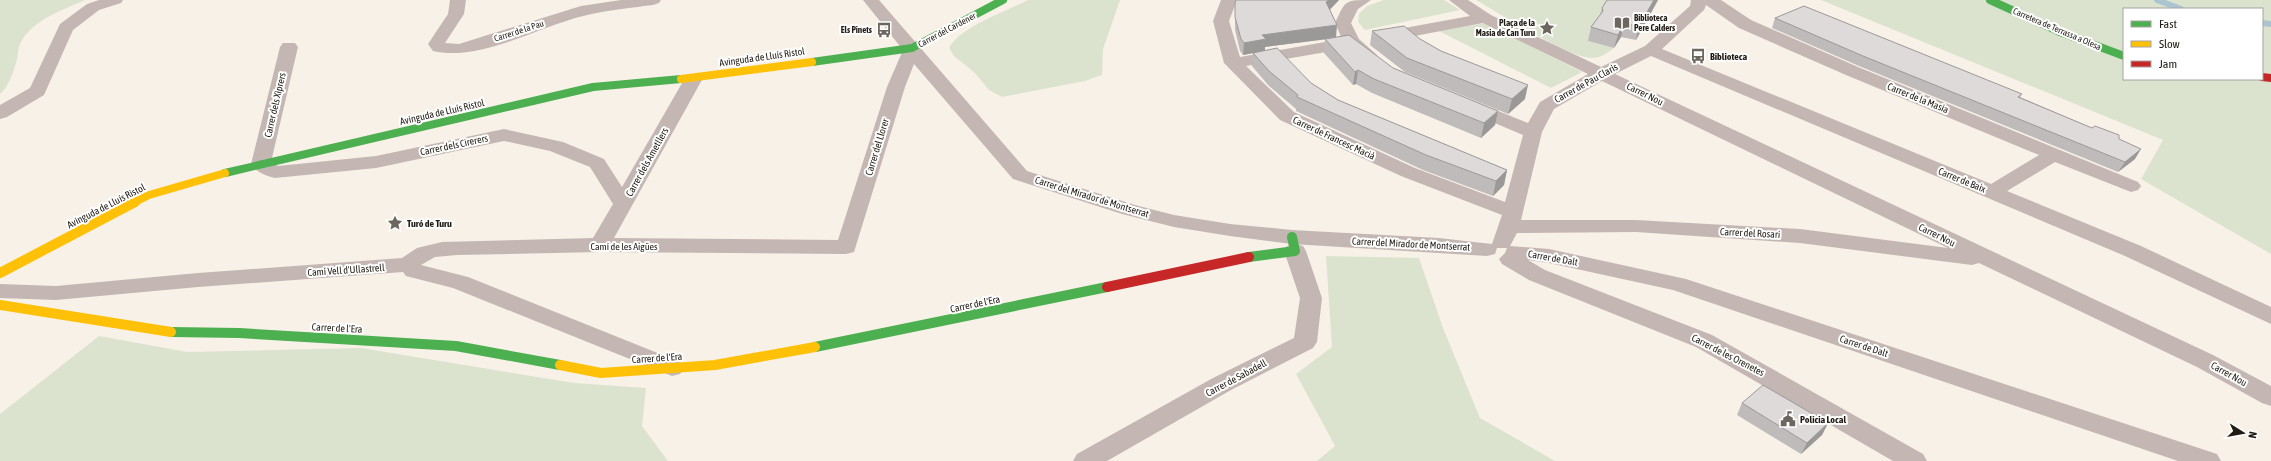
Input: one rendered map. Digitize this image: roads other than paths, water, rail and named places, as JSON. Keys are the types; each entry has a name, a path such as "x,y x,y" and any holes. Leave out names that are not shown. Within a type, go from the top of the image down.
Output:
{"street":[{"path":"0,113 38,91 66,28 93,7 114,0"},
{"name":"Carrer de la Pau","path":"458,0 456,14 436,44 439,47 459,49 474,46 576,5 652,0"},
{"path":"856,0 875,6"},
{"name":"Carrer del Cardener","path":"912,48 1003,0"},
{"name":"Carrer de Francesc Macià","path":"1229,0 1221,21 1233,62 1287,116 1408,172 1506,241"},
{"path":"1363,0 1351,6 1343,23 1352,42 1381,64"},
{"name":"Carrer Nou","path":"1457,0 1485,18 1990,260 2205,360 2271,397"},
{"name":"Carrer de Pau Claris","path":"1506,241 1533,132 1546,106 1602,73 1651,50 1698,7 1699,0"},
{"name":"Carrer de la Masia","path":"1710,0 1752,27 1852,71 2131,186"},
{"name":"Carretera de Terrassa a Olesa","path":"1990,0 2060,32 2123,56"},
{"name":"Carrer del Mirador de Montserrat","path":"875,6 1020,175 1129,210 1294,244 1506,241"},
{"path":"1233,62 1485,18"},
{"name":"Carrer dels Xiprers","path":"261,164 289,47"},
{"name":"Avinguda de Lluís Ristol","path":"0,273 149,195 206,177 420,129 593,87 694,78 912,48"},
{"name":"Carrer del Llorer","path":"846,247 896,87 912,48"},
{"name":"Carrer de Baix","path":"1651,50 2133,251 2271,316"},
{"name":"Carrer dels Ametllers","path":"600,246 694,78"},
{"path":"1455,100 1533,132"},
{"name":"Carrer dels Cirerers","path":"261,164 275,172 376,162 504,134 556,146 597,163 623,204"},
{"path":"1992,192 2054,154"},
{"name":"Carrer del Rosari","path":"1506,241 1636,226 1800,236 1990,260"},
{"name":"Carrer de les Orenetes","path":"1506,241 1537,275 1704,341 1803,396 1914,461"},
{"name":"Carrer de Dalt","path":"1506,241 1549,256 1678,284 2208,461"},
{"name":"Carrer de l'Era","path":"0,305 170,332 239,333 456,346 601,373 715,365 881,335 1251,257 1294,244"},
{"name":"Carrer de Sabadell","path":"1086,461 1222,384 1305,342 1311,298 1294,244"},
{"name":"Camí de les Aigües","path":"408,265 417,255 436,250 600,246 846,247"},
{"path":"408,265 414,271 460,282 672,368"},
{"name":"Camí Vell d'Ullastrell","path":"0,291 56,293 198,280 408,265"}],"waterway":[{"path":"2157,0 2178,8"},
{"path":"2263,23 2271,24"}],"place":[{"name":"Biblioteca Pere Calders","path":"1622,23"},
{"name":"Plaça de la Masia de Can Turu","path":"1547,28"},
{"name":"Els Pinets","path":"884,30"},
{"name":"Biblioteca","path":"1698,56"},
{"name":"Turó de Turu","path":"395,223"},
{"name":"Policia Local","path":"1788,419"}]}
